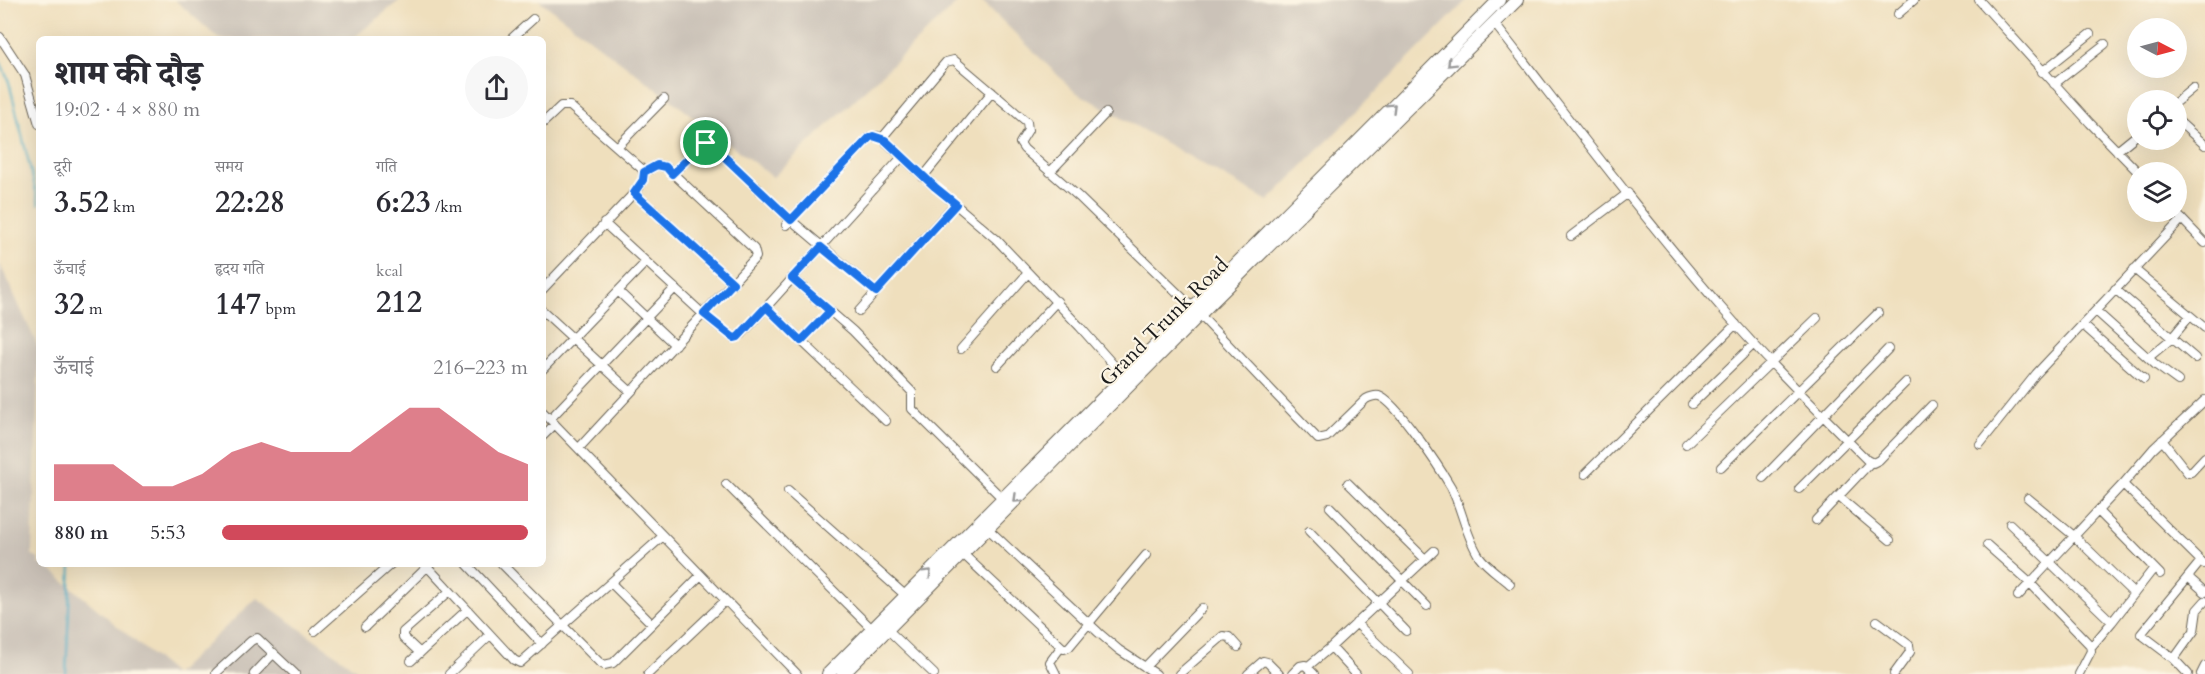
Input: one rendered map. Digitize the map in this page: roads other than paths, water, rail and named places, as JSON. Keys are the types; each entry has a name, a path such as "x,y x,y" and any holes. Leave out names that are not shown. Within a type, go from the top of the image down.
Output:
{"highway":[{"name":"Grand Trunk Road","path":"828,674 906,595 983,524 1127,381 1499,0"},
{"name":"Grand Trunk Road","path":"1208,299 1517,0"},
{"name":"Grand Trunk Road","path":"843,674 962,553 1002,498 1127,381"}],"street":[{"path":"1898,14 1914,0"},
{"path":"1979,0 2042,72 2128,162"},
{"path":"514,36 533,19"},
{"path":"1494,23 1628,193 1736,324 1771,364 1870,462 1879,460 1932,405"},
{"path":"2042,72 2090,34"},
{"path":"0,37 25,75 36,114"},
{"path":"2054,84 2105,44"},
{"path":"882,138 950,60 957,62 1029,124 1021,140 1021,146 1142,257 1318,439 1327,437 1366,399 1378,396 1389,402 1418,438 1451,487 1479,555 1510,584"},
{"path":"2187,93 2193,88"},
{"path":"923,177 992,92"},
{"path":"617,147 664,99"},
{"path":"546,120 561,105 570,106 644,172"},
{"path":"1050,172 1106,113"},
{"path":"2187,129 2205,145"},
{"path":"789,223 869,138 877,136 882,138 923,177 996,239 1127,381"},
{"path":"672,174 703,144 710,143 789,223 876,292"},
{"path":"2117,151 2127,143"},
{"path":"604,223 704,314 734,338 742,334 902,157"},
{"path":"579,448 753,261 756,253 666,167 657,165 644,172"},
{"path":"546,286 634,193 643,180 644,172"},
{"path":"634,193 733,283"},
{"path":"1571,236 1628,193"},
{"path":"859,311 956,204"},
{"path":"1980,444 2024,388 2179,222"},
{"path":"2185,222 2205,243"},
{"path":"546,366 646,262"},
{"path":"2134,269 2205,328"},
{"path":"961,349 1028,273"},
{"path":"792,278 853,331 912,392 912,410 1002,498"},
{"path":"546,432 602,364 675,288"},
{"path":"2115,289 2195,358"},
{"path":"618,291 675,345"},
{"path":"998,366 1056,302"},
{"path":"766,307 886,421"},
{"path":"801,341 830,311"},
{"path":"2096,311 2148,358 2178,381"},
{"path":"1721,467 1878,313"},
{"path":"546,314 631,392"},
{"path":"2148,358 2171,339 2190,316"},
{"path":"1686,444 1817,318"},
{"path":"1585,474 1736,324"},
{"path":"2083,325 2144,378"},
{"path":"1692,404 1754,344"},
{"path":"1763,478 1888,349"},
{"path":"1799,489 1846,439 1906,382"},
{"path":"2018,596 2162,440 2205,400"},
{"path":"546,415 797,674"},
{"path":"2162,440 2188,473 2205,457"},
{"path":"1816,520 1870,462"},
{"path":"1348,483 1425,559"},
{"path":"726,484 872,629"},
{"path":"2123,484 2203,563 2188,577 2141,634 2174,659 2188,674"},
{"path":"788,491 906,595"},
{"path":"1839,497 1890,540"},
{"path":"2028,498 2074,536 2134,594"},
{"path":"1330,507 1427,606"},
{"path":"2079,674 2091,647 2134,594 2157,571 2098,511"},
{"path":"983,524 1024,560 1089,624 1119,650 1156,674"},
{"path":"2010,524 2112,622"},
{"path":"1309,531 1406,631"},
{"path":"428,567 490,635 514,660 520,663 561,624 663,536"},
{"path":"1987,545 2030,584 2091,647"},
{"path":"1292,674 1302,665 1310,670 1356,623 1434,551"},
{"path":"962,553 1064,649 1069,647 1146,555"},
{"path":"315,631 388,567"},
{"path":"365,627 424,567"},
{"path":"470,567 542,644"},
{"path":"505,567 599,662 609,665 701,575"},
{"path":"2188,577 2205,592"},
{"path":"610,583 652,624"},
{"path":"420,653 403,637 403,632 450,591"},
{"path":"648,674 725,601"},
{"path":"2174,659 2194,631 2197,610 2205,601"},
{"path":"1145,667 1202,608"},
{"path":"411,661 467,610"},
{"path":"1877,621 1909,645 1910,652 1894,674"},
{"path":"1356,623 1409,674"},
{"path":"887,629 934,674"},
{"path":"448,674 490,635"},
{"path":"1179,674 1223,636 1229,637 1238,647"},
{"path":"216,673 253,639 259,639 295,674"},
{"path":"1056,674 1050,662 1061,647"},
{"path":"1331,647 1356,674"},
{"path":"254,674 274,653"},
{"path":"1248,674 1263,661 1279,674"},
{"path":"2201,674 2205,666"}],"waterway":[{"path":"0,61 9,82 36,192"},
{"path":"66,674 71,567"}]}
